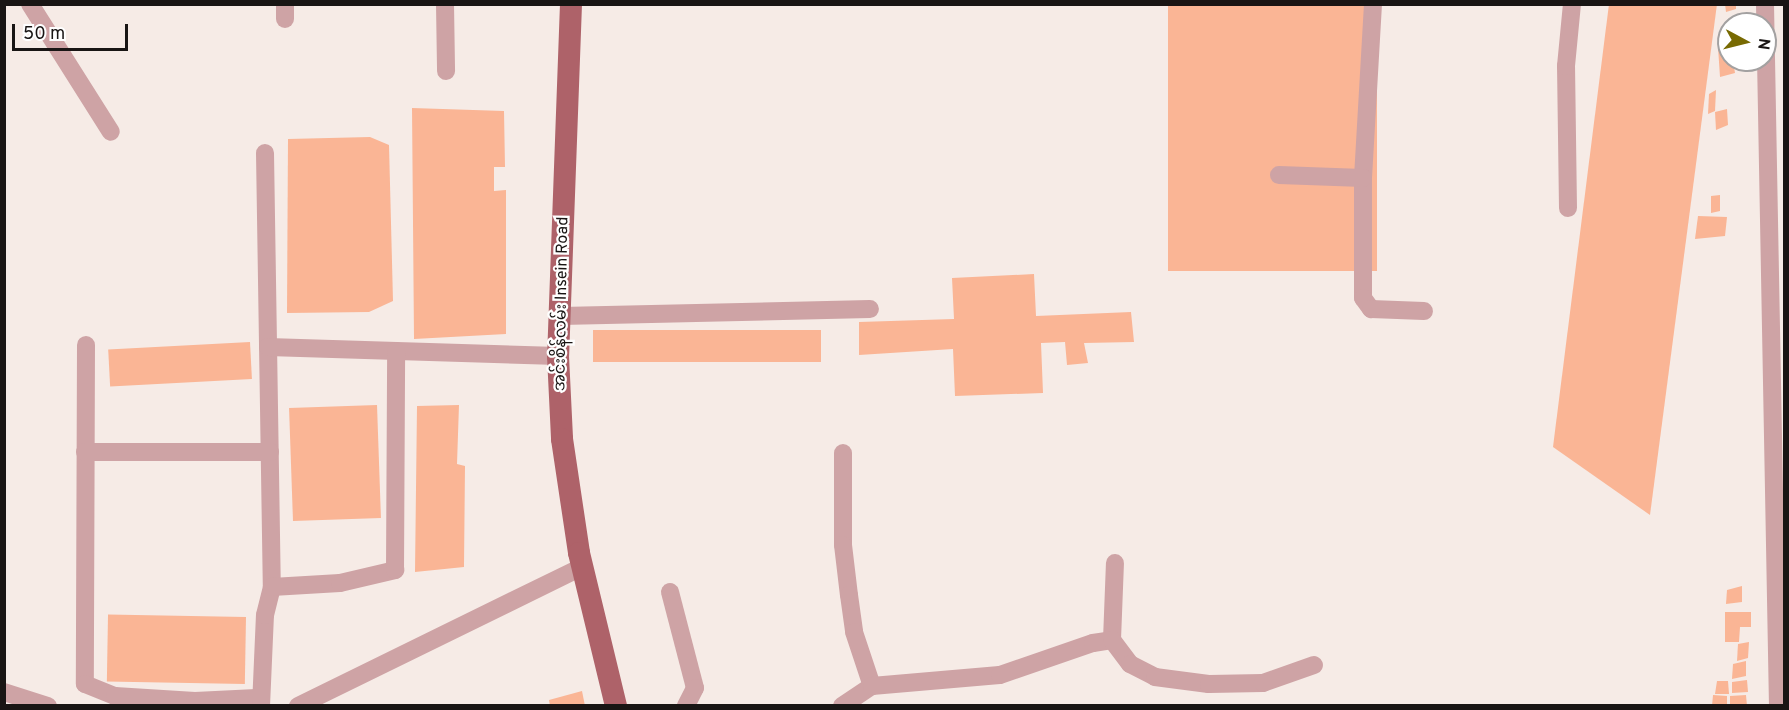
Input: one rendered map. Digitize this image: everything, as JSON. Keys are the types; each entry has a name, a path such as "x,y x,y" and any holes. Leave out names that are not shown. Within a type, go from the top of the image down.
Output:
{"main road":[{"name":"အင်းစိန်လမ်း Insein Road","path":"571,4 558,356 562,439 582,567 616,705"}],"street":[{"path":"30,4 111,132"},
{"path":"444,4 446,71"},
{"path":"1373,4 1364,178 1366,306 1424,311"},
{"path":"1568,208 1566,66 1572,4"},
{"path":"1765,4 1778,705"},
{"path":"86,345 85,684 115,696 260,702 265,615 272,587 265,153"},
{"path":"1279,175 1364,178"},
{"path":"561,316 870,309"},
{"path":"268,347 558,356"},
{"path":"272,587 340,583 395,570 396,351"},
{"path":"85,452 270,452"},
{"path":"843,453 843,545 849,595 854,632 872,686"},
{"path":"1115,563 1112,640 1130,664 1155,677 1209,684 1263,683 1314,665"},
{"path":"298,705 582,567"},
{"path":"670,592 695,688 686,705"},
{"path":"842,705 872,686 1000,675 1093,643 1112,640"},
{"path":"4,692 48,705"}],"building":[{"path":"1168,4 1377,4 1377,271 1168,271"},
{"path":"1609,4 1717,4 1650,515 1553,447"},
{"path":"1725,4 1736,4 1736,9 1726,12"},
{"path":"1720,72 1735,72 1735,73 1720,77"},
{"path":"1716,90 1715,111 1708,114 1709,94"},
{"path":"412,108 504,111 505,167 494,167 494,191 506,190 506,334 414,339"},
{"path":"1727,109 1728,125 1716,130 1715,112"},
{"path":"370,137 389,145 393,301 369,312 287,313 288,139"},
{"path":"1720,195 1720,211 1711,213 1711,196"},
{"path":"1698,216 1727,217 1725,236 1695,239"},
{"path":"1034,274 1036,316 1131,312 1134,342 1084,343 1088,363 1067,365 1065,342 1041,343 1043,393 955,396 953,349 859,355 859,322 954,319 952,278"},
{"path":"593,330 821,330 821,362 593,362"},
{"path":"250,342 252,379 110,386 108,349"},
{"path":"377,405 381,518 293,521 289,408"},
{"path":"459,405 457,464 465,466 464,567 415,572 417,406"},
{"path":"1742,586 1742,602 1726,604 1727,590"},
{"path":"1725,612 1751,612 1751,627 1740,627 1739,642 1725,642"},
{"path":"108,615 246,617 245,684 107,682"},
{"path":"1749,642 1748,658 1737,661 1738,644"},
{"path":"1746,661 1746,676 1732,679 1733,664"},
{"path":"1747,680 1748,692 1732,693 1732,682"},
{"path":"1717,681 1728,681 1729,694 1715,694"},
{"path":"582,691 585,706 550,706 549,700"},
{"path":"1713,695 1727,696 1727,706 1712,706"},
{"path":"1746,695 1747,706 1730,706 1730,696"}]}
